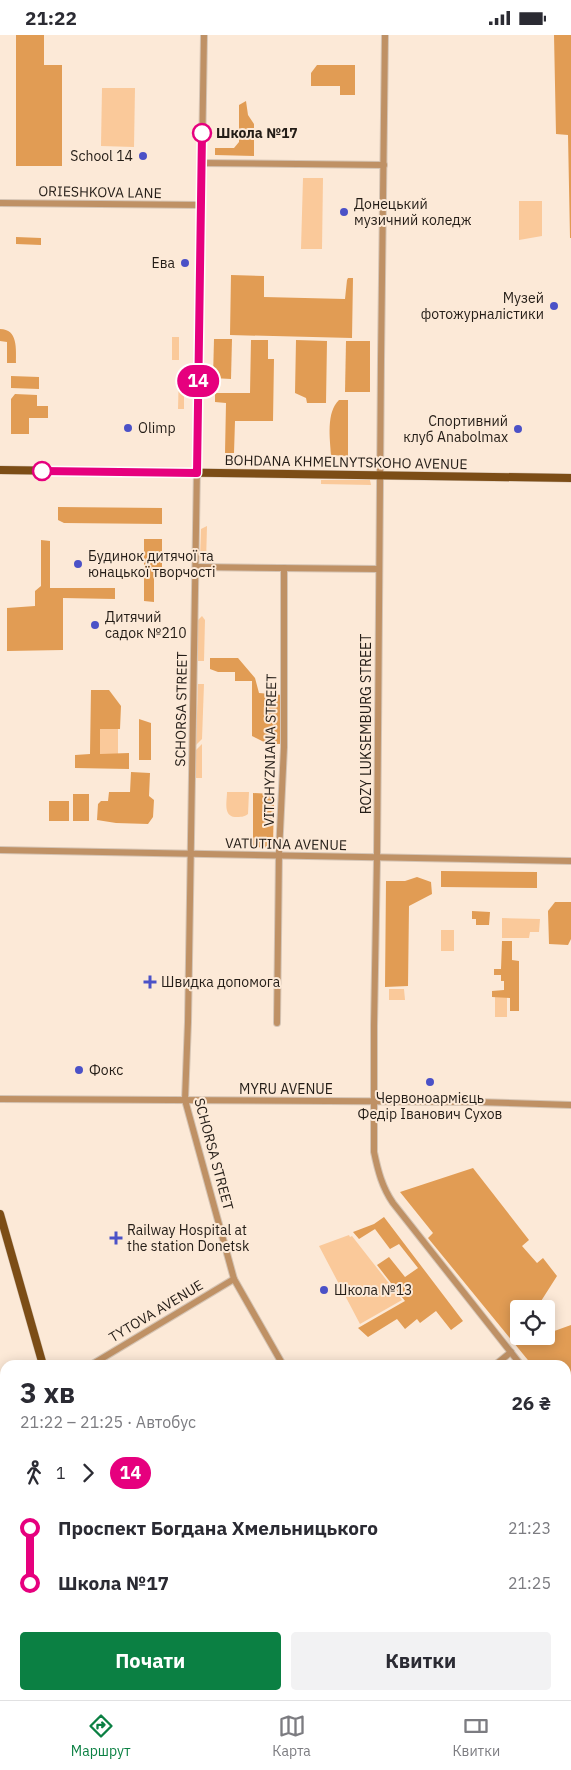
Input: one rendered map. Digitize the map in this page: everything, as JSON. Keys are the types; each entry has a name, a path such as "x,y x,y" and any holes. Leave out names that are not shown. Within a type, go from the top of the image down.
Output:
{"main road":[{"name":"BOHDANA KHMELNYTSKOHO AVENUE","path":"0,470 571,478"},
{"path":"0,1214 42,1360"}],"street":[{"name":"SCHORSA STREET","path":"204,35 191,854 185,1101 234,1279 280,1360"},
{"name":"ROZY LUKSEMBURG STREET","path":"385,35 374,1152 378,1173 385,1191 517,1360"},
{"path":"201,163 384,165"},
{"name":"ORIESHKOVA LANE","path":"0,203 201,205"},
{"path":"196,567 379,569"},
{"name":"VITCHYZNIANA STREET","path":"277,1023 279,856 284,755 284,568"},
{"name":"VATUTINA AVENUE","path":"0,850 571,861"},
{"name":"MYRU AVENUE","path":"0,1099 374,1101 571,1105"},
{"name":"TYTOVA AVENUE","path":"99,1360 234,1279"},
{"path":"501,1360 511,1352"}],"shaded area":[{"path":"16,35 44,35 44,65 62,65 62,166 16,166"},
{"path":"554,35 571,35 571,238 568,135 556,134"},
{"path":"317,65 355,65 355,95 340,95 340,86 311,86 311,73"},
{"path":"102,88 135,88 134,147 101,146"},
{"path":"246,101 248,115 254,124 254,156 215,155 215,148 234,148 239,142 239,105"},
{"path":"303,178 323,178 322,249 301,249"},
{"path":"519,201 542,201 542,236 519,240"},
{"path":"16,237 41,238 41,245 16,244"},
{"path":"231,275 264,276 264,297 345,299 347,280 348,278 353,278 352,338 230,335"},
{"path":"0,329 10,332 13,336 16,346 16,363 7,363 7,342 0,341"},
{"path":"172,337 179,337 179,360 172,360"},
{"path":"214,339 232,339 231,379 213,378"},
{"path":"251,340 268,340 268,359 274,359 273,421 235,421 234,453 225,453 226,403 215,402 215,393 250,393"},
{"path":"296,340 327,341 326,403 307,403 306,398 295,393"},
{"path":"346,341 370,341 370,392 345,392"},
{"path":"179,370 184,370 184,409 178,409"},
{"path":"11,376 39,377 39,389 11,388"},
{"path":"15,394 37,395 37,406 48,406 48,418 29,418 29,434 11,434 11,399"},
{"path":"339,400 348,400 348,456 331,455 330,418"},
{"path":"321,480 370,480 371,485 321,484"},
{"path":"58,507 162,508 162,524 64,523 58,520"},
{"path":"207,526 206,563 200,559 201,529"},
{"path":"144,539 162,539 162,571 154,574 154,602 144,601"},
{"path":"41,540 50,541 50,588 115,588 115,599 63,598 63,650 7,651 7,608 35,606 35,591 41,586"},
{"path":"202,616 205,620 204,661 198,661 198,620"},
{"path":"210,658 238,658 255,678 259,693 282,695 282,744 268,744 252,736 252,681 235,681 235,672 218,672 210,669"},
{"path":"198,684 204,684 202,739 196,745"},
{"path":"91,690 109,690 121,706 120,729 100,729 100,754 129,753 129,769 75,768 75,755 90,754"},
{"path":"139,719 151,723 151,760 139,760"},
{"path":"100,728 118,729 118,755 100,755"},
{"path":"202,744 202,778 196,778 196,750"},
{"path":"131,772 150,773 149,796 154,800 153,817 148,824 116,823 97,820 98,804 101,801 108,801 109,792 130,792"},
{"path":"227,792 249,792 248,814 242,817 235,817 229,814 226,807"},
{"path":"253,793 274,794 273,848 253,847"},
{"path":"73,794 89,794 89,821 73,821"},
{"path":"49,801 69,801 69,821 49,821"},
{"path":"441,871 537,872 537,888 441,887"},
{"path":"417,877 431,882 432,894 409,906 408,986 385,987 386,881 405,881"},
{"path":"555,902 571,902 571,939 568,945 549,944 548,911"},
{"path":"472,911 490,912 489,925 476,925 476,919 472,919"},
{"path":"502,918 540,919 539,932 530,932 529,938 502,938"},
{"path":"441,930 454,930 454,951 441,951"},
{"path":"502,941 512,941 512,960 519,961 519,1011 510,1011 510,998 492,997 492,991 504,990 504,981 501,981 501,975 494,975 494,969 501,969"},
{"path":"389,989 404,989 405,1000 389,1000"},
{"path":"495,996 507,996 507,1017 495,1017"},
{"path":"473,1168 529,1240 522,1246 537,1263 543,1258 557,1276 542,1300 510,1300 510,1338 428,1238 433,1233 400,1192"},
{"path":"384,1217 463,1321 451,1330 436,1311 420,1323 417,1319 405,1329 397,1319 368,1337 358,1328 405,1301 377,1265 389,1257 405,1277 418,1268 399,1244 390,1249 375,1229 359,1239 353,1232 374,1224"},
{"path":"349,1235 350,1237 352,1236 402,1300 360,1324 319,1246"},
{"path":"571,1325 571,1360 528,1360 516,1345 555,1345 555,1331"}],"bus line":[{"name":"14","path":"42,471 197,473 202,133"}],"place":[{"name":"Школа №17","path":"202,133"},
{"name":"School 14","path":"143,156"},
{"name":"Донецький музичний коледж","path":"344,212"},
{"name":"Ева","path":"185,263"},
{"name":"Музей фотожурналістики","path":"554,306"},
{"name":"Olіmp","path":"128,428"},
{"name":"Спортивний клуб Anabolmax","path":"518,429"},
{"name":"Будинок дитячої та юнацької творчості","path":"78,564"},
{"name":"Дитячий садок №210","path":"95,625"},
{"name":"Швидка допомога","path":"150,982"},
{"name":"Фокс","path":"79,1070"},
{"name":"Червоноармієць Федір Іванович Сухов","path":"430,1082"},
{"name":"Railway Hospital at the station Donetsk","path":"116,1238"},
{"name":"Школа №13","path":"324,1290"}]}
